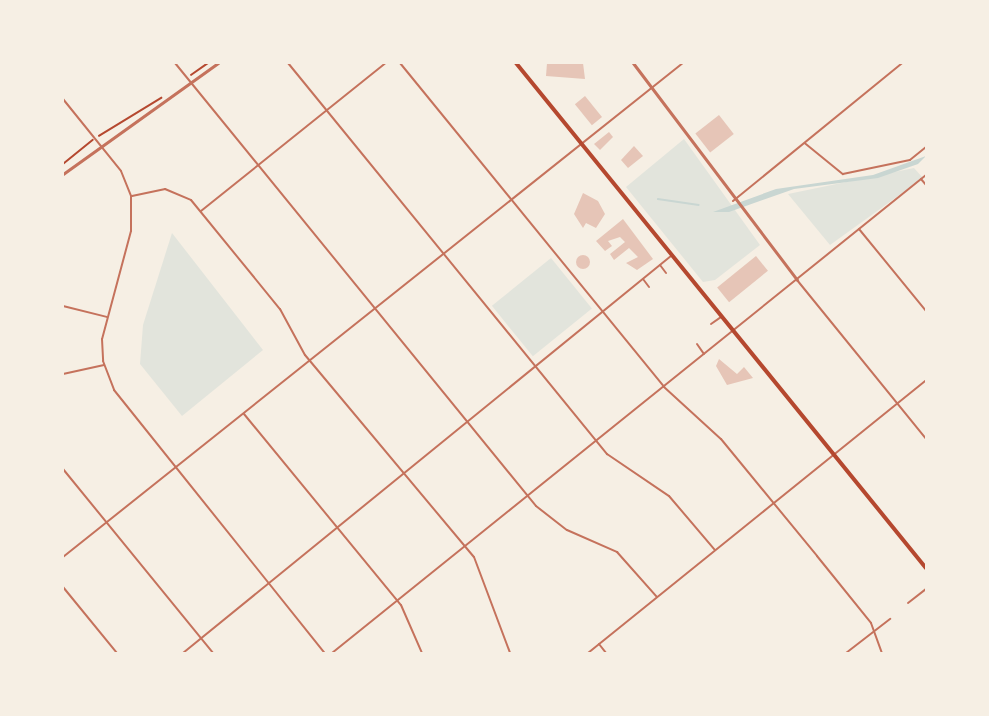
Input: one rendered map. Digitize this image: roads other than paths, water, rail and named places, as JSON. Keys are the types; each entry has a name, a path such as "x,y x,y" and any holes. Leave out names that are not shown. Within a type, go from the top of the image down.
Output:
{"main road":[{"path":"516,63 926,568"}],"street":[{"path":"175,63 528,496 560,525 616,552 657,597"},
{"path":"63,174 100,144 192,84 218,63"},
{"path":"288,63 596,442 623,468 669,496 715,550"},
{"path":"201,211 386,63"},
{"path":"400,63 664,387 721,439 774,503 873,631 882,653"},
{"path":"633,63 733,201 926,438"},
{"path":"63,557 683,63"},
{"path":"733,201 902,63"},
{"path":"63,99 121,171 131,196 130,231 108,317 104,365 117,395 325,653"},
{"path":"805,143 843,174 910,160 926,147"},
{"path":"332,653 926,175"},
{"path":"921,179 926,185"},
{"path":"131,196 175,190 201,211 271,297 311,359 466,546 486,578 510,653"},
{"path":"859,230 926,312"},
{"path":"183,653 267,581 672,255"},
{"path":"660,265 666,273"},
{"path":"642,279 649,287"},
{"path":"63,306 108,317"},
{"path":"711,324 722,316"},
{"path":"696,344 705,354"},
{"path":"63,374 104,365"},
{"path":"588,653 926,380"},
{"path":"244,414 397,602 422,653"},
{"path":"63,469 213,653"},
{"path":"63,587 117,653"},
{"path":"908,603 926,589"},
{"path":"846,653 890,619"},
{"path":"598,644 606,653"}],"waterway":[{"path":"658,199 699,205"}]}
